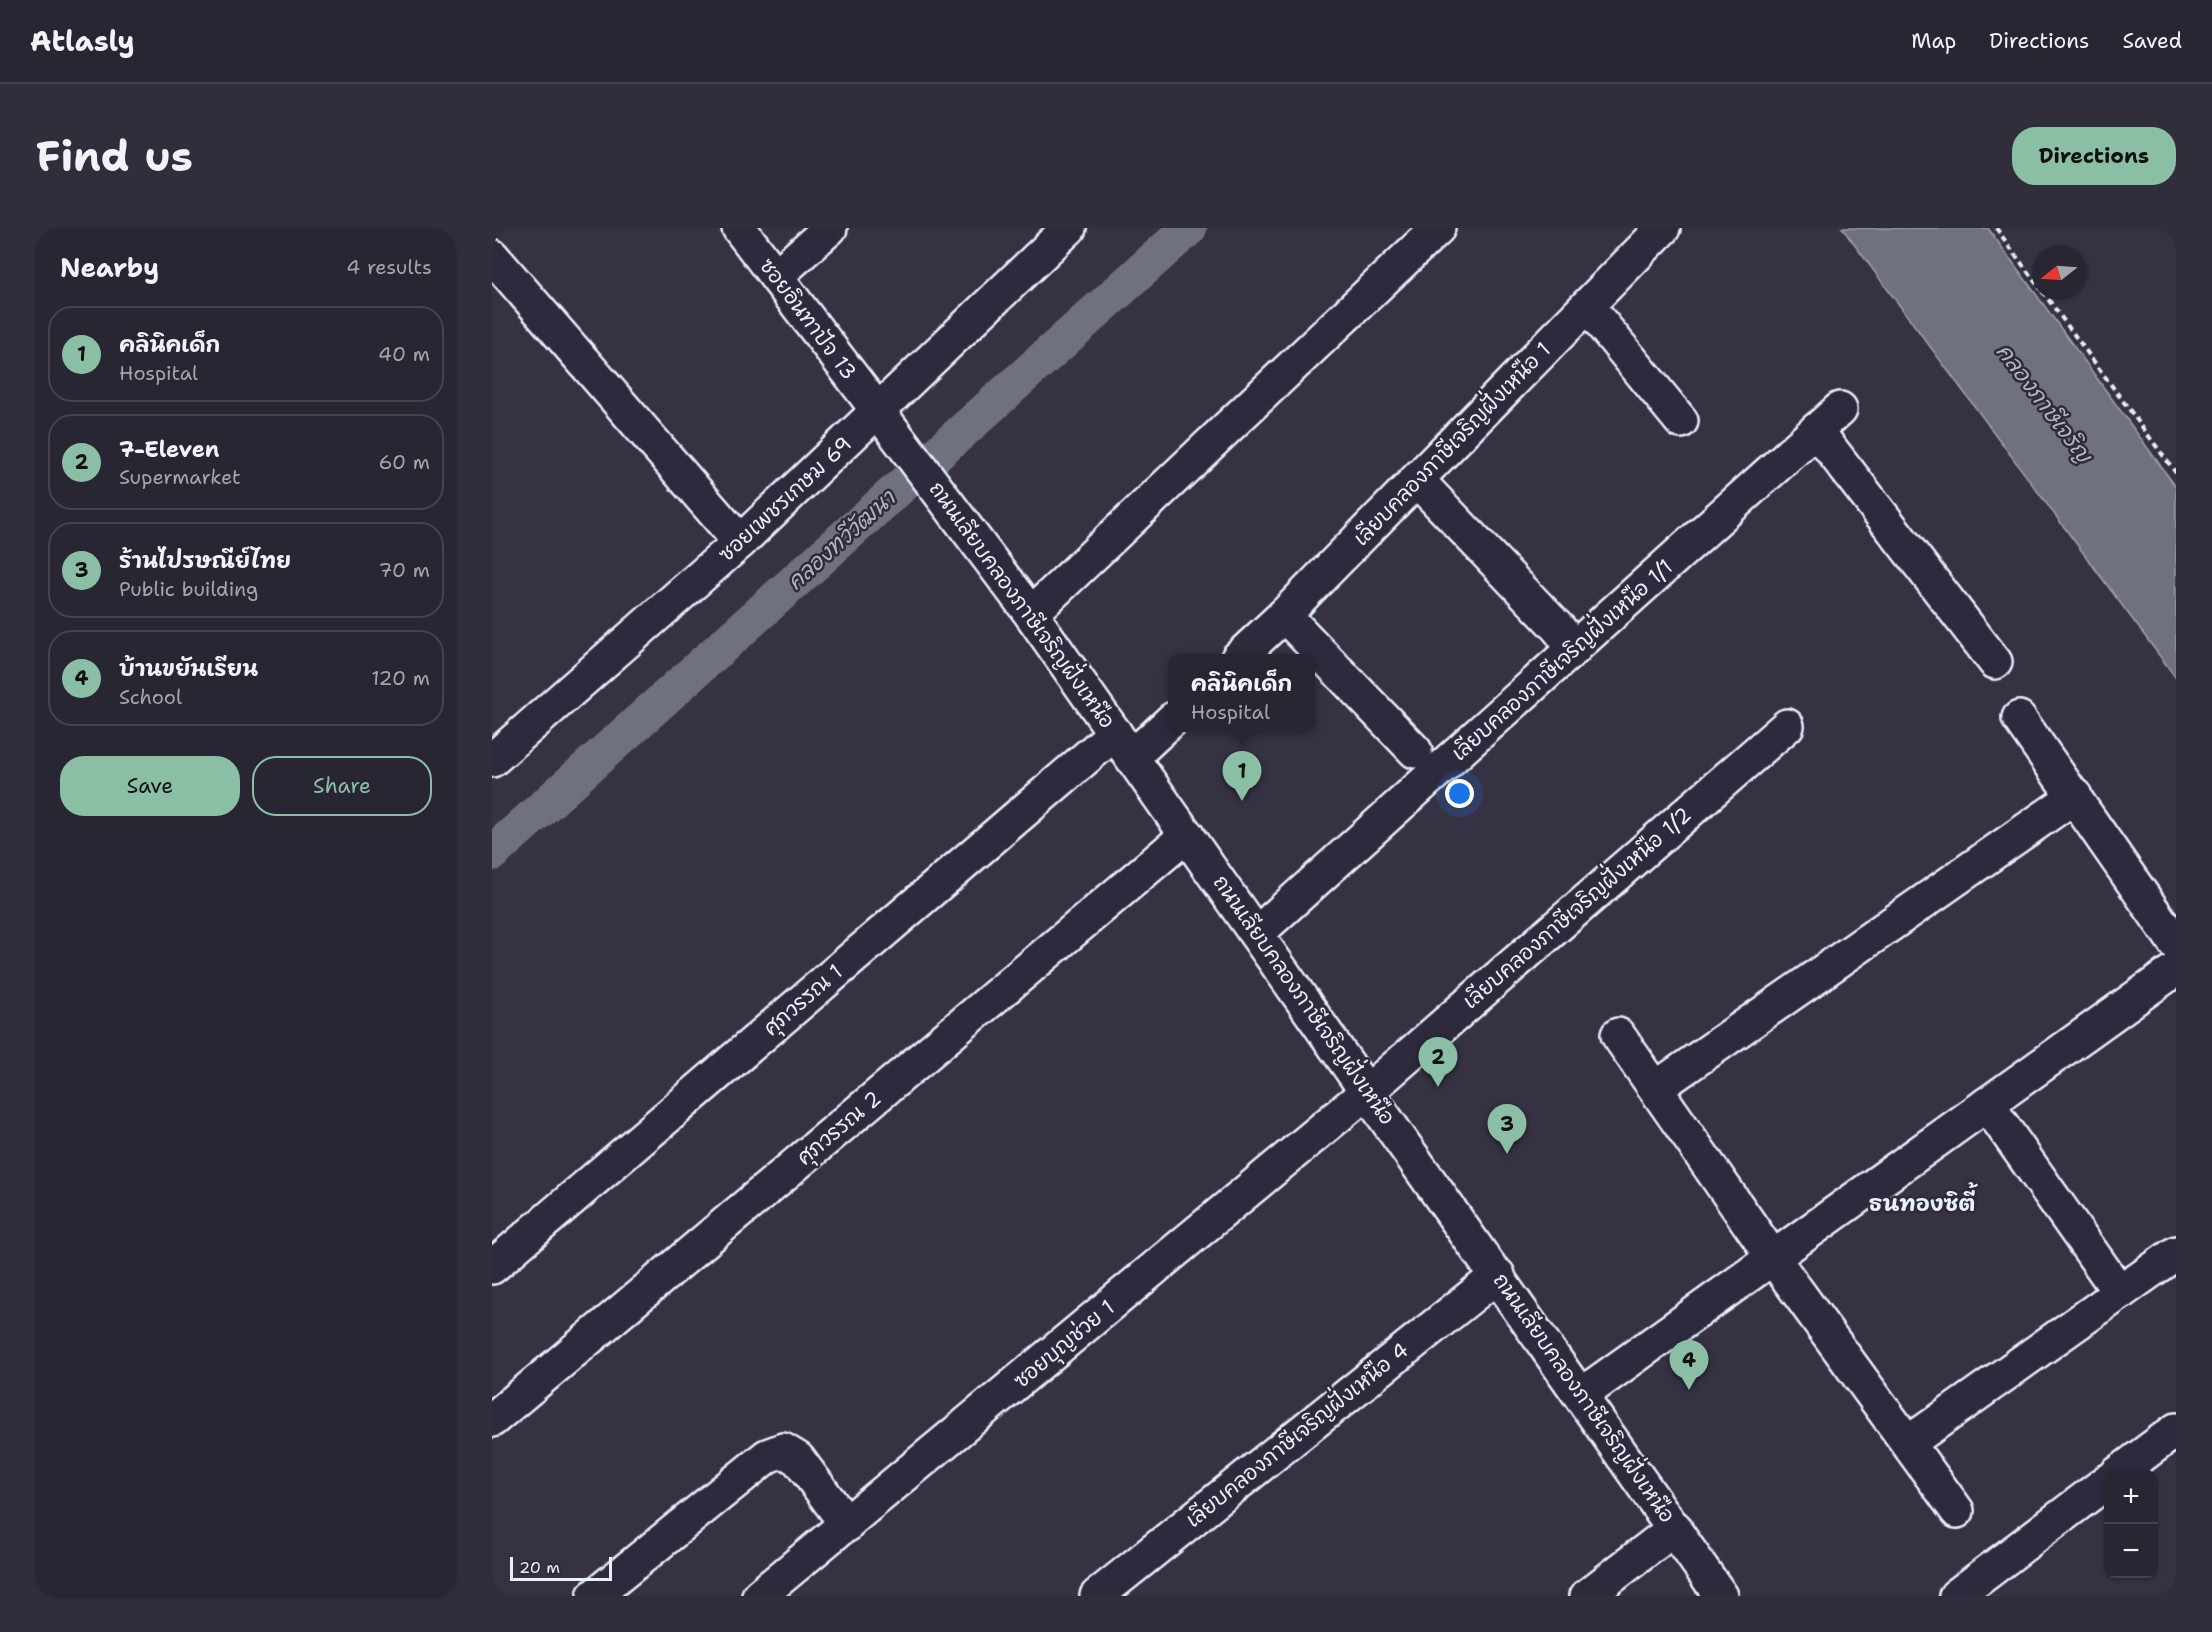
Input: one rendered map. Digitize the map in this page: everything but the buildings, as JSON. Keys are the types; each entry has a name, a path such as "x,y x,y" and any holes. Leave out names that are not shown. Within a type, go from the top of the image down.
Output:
{"street":[{"name":"ซอยอินทาปัจ 13","path":"739,228 878,411"},
{"path":"776,276 830,228"},
{"name":"ซอยเพชรเกษม 69","path":"492,760 740,542 1069,228"},
{"path":"1031,614 1438,228"},
{"name":"เลียบคลองภาษีเจริญฝั่งเหนือ 1","path":"1242,654 1418,480 1663,228"},
{"path":"492,256 740,542"},
{"path":"1587,306 1681,421"},
{"name":"ถนนเลียบคลองภาษีเจริญฝั่งเหนือ","path":"878,411 1031,614 1498,1275 1721,1596"},
{"name":"เลียบคลองภาษีเจริญฝั่งเหนือ 1/1","path":"1256,934 1828,420 1995,662"},
{"path":"1418,480 1559,629 1574,649"},
{"path":"1284,615 1414,751"},
{"path":"2019,718 2176,944"},
{"path":"1123,745 1168,721"},
{"name":"เลียบคลองภาษีเจริญฝั่งเหนือ 1/2","path":"1368,1091 1787,726"},
{"name":"ศุภวรรณ 1","path":"492,1267 1123,745"},
{"path":"1656,1088 2075,796"},
{"name":"ศุภวรรณ 2","path":"492,1420 1187,835"},
{"path":"1581,1395 2176,969"},
{"path":"1618,1035 1773,1258 1957,1511"},
{"name":"ซอยบุญช่วย 1","path":"759,1596 1368,1091"},
{"path":"1987,1104 2120,1293"},
{"path":"1908,1443 2176,1253"},
{"name":"เลียบคลองภาษีเจริญฝั่งเหนือ 4","path":"1097,1596 1498,1275"},
{"path":"2122,1470 2176,1430"},
{"path":"594,1596 767,1456 783,1450 798,1459 847,1525"},
{"path":"1956,1596 2104,1485"},
{"path":"1587,1596 1675,1528"}],"path":[{"path":"1996,228 2032,277"},
{"path":"2049,300 2176,473"}],"water":[{"name":"คลองภาษีเจริญ","path":"1842,228 1988,228 2032,289 2032,300 2040,300 2176,487 2176,678"}],"waterway":[{"name":"คลองทวีวัฒนา","path":"492,853 1189,228"}],"place":[{"name":"คลินิคเด็ก","path":"1242,801"},
{"name":"7-Eleven","path":"1438,1087"},
{"name":"ร้านไปรษณีย์ไทย","path":"1507,1154"},
{"name":"บ้านขยันเรียน","path":"1689,1390"}],"district":[{"name":"ธนทองซิตี้","path":"1922,1203"}]}
